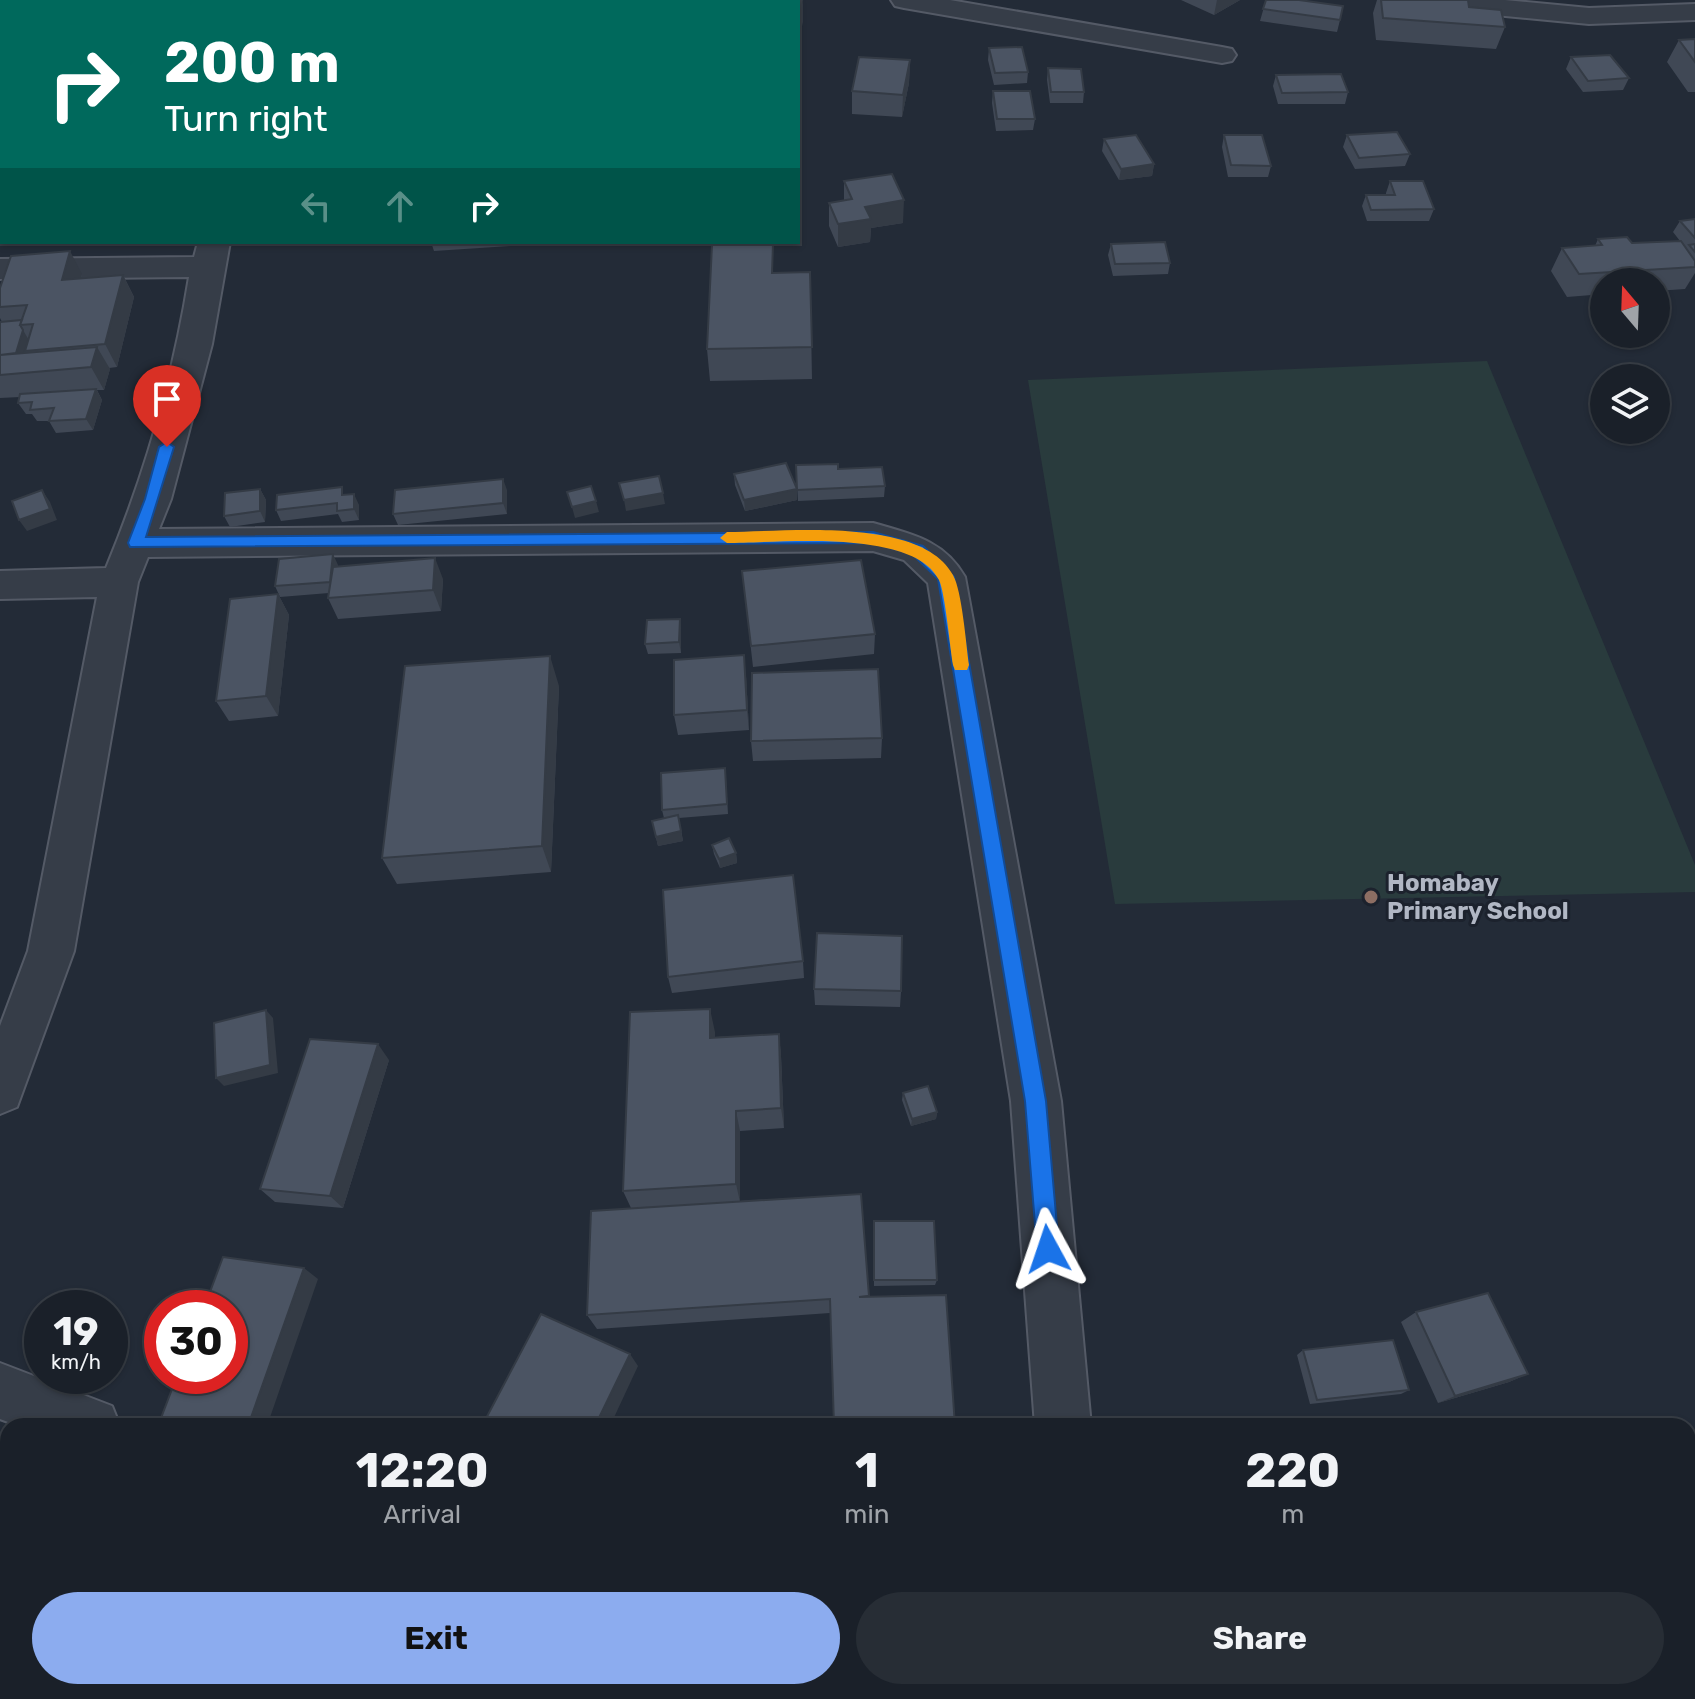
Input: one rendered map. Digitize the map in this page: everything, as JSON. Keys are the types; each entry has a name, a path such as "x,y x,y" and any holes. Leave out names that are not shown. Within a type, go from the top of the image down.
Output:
{"street":[{"path":"904,0 1222,55"},
{"path":"1422,0 1589,16 1695,12"},
{"path":"0,269 210,254 195,344 153,499 119,582 51,951 0,1091"},
{"path":"136,543 873,537 917,550 946,577 1036,1101 1062,1418"},
{"path":"0,585 119,582"},
{"path":"0,1391 71,1418"}],"shaded area":[{"path":"1487,361 1695,865 1695,892 1115,904 1028,380"}],"building":[{"path":"1266,0 1299,0 1343,6 1340,20 1263,9"},
{"path":"1381,0 1468,0 1469,7 1501,10 1505,27 1383,18"},
{"path":"1695,39 1695,62 1679,40"},
{"path":"1022,47 1028,72 995,73 989,48"},
{"path":"1610,55 1629,78 1588,81 1571,57"},
{"path":"859,57 910,60 903,95 852,91"},
{"path":"1048,68 1081,69 1084,92 1051,92"},
{"path":"1341,74 1348,92 1282,93 1276,75"},
{"path":"993,91 1030,91 1035,119 997,119"},
{"path":"1397,132 1410,154 1359,158 1347,135"},
{"path":"1136,135 1154,164 1121,169 1104,139"},
{"path":"1224,135 1262,135 1271,166 1231,165"},
{"path":"892,174 904,200 865,207 871,219 838,224 829,203 852,199 844,181"},
{"path":"1390,181 1423,181 1434,209 1371,210 1366,195 1395,195"},
{"path":"1695,219 1695,238 1680,221"},
{"path":"1627,237 1632,243 1681,241 1695,261 1695,267 1590,268 1590,273 1579,274 1562,248 1602,245 1598,239"},
{"path":"1165,242 1170,263 1115,264 1111,244"},
{"path":"773,244 772,273 810,272 812,347 707,349 712,245"},
{"path":"70,251 62,280 123,275 105,344 25,351 33,324 20,325 27,305 0,307 0,288 11,256"},
{"path":"22,320 20,325 23,330 16,353 0,355 0,322"},
{"path":"97,347 91,367 0,375 0,355"},
{"path":"96,389 86,419 49,421 54,408 30,410 32,402 18,403 20,394"},
{"path":"786,463 797,489 744,500 734,474"},
{"path":"838,464 838,469 882,467 885,486 797,490 796,465"},
{"path":"659,476 663,493 624,500 619,483"},
{"path":"503,479 503,503 393,514 395,490"},
{"path":"591,486 596,501 572,507 567,492"},
{"path":"342,487 342,495 354,494 354,509 337,511 337,503 276,510 277,495"},
{"path":"260,489 260,511 224,516 225,493"},
{"path":"42,490 50,509 19,520 12,501"},
{"path":"333,554 330,582 275,586 279,559"},
{"path":"435,558 433,590 328,598 333,567"},
{"path":"861,560 875,634 751,646 742,571"},
{"path":"278,594 266,696 216,701 230,599"},
{"path":"680,619 679,642 645,644 647,620"},
{"path":"744,655 747,710 674,715 674,660"},
{"path":"550,656 542,846 382,858 405,666"},
{"path":"878,669 882,738 751,741 752,673"},
{"path":"725,768 727,804 662,810 661,773"},
{"path":"678,815 681,831 656,837 652,821"},
{"path":"729,838 736,853 719,859 712,845"},
{"path":"793,875 803,961 668,977 663,890"},
{"path":"817,933 902,936 901,991 814,989"},
{"path":"710,1009 710,1038 779,1034 781,1108 736,1111 736,1184 623,1191 630,1012"},
{"path":"266,1010 270,1065 216,1078 214,1023"},
{"path":"310,1039 378,1044 330,1196 260,1189"},
{"path":"928,1086 937,1112 912,1119 903,1093"},
{"path":"861,1194 869,1296 859,1297 946,1295 954,1418 834,1418 830,1299 587,1315 591,1211"},
{"path":"874,1221 934,1221 937,1280 874,1280"},
{"path":"223,1257 304,1268 251,1418 161,1418 170,1394 248,1394 248,1290 211,1290"},
{"path":"1488,1293 1528,1374 1455,1396 1416,1312"},
{"path":"541,1314 630,1354 599,1418 486,1418"},
{"path":"1393,1340 1409,1390 1317,1400 1303,1350"}],"slow traffic":[{"path":"727,538 873,537 917,550 946,577 961,665"}],"place":[{"name":"Homabay Primary School","path":"1371,897"}],"route":[{"path":"167,447 153,499 136,543 873,537 917,550 946,577 1036,1101 1048,1249"}]}
